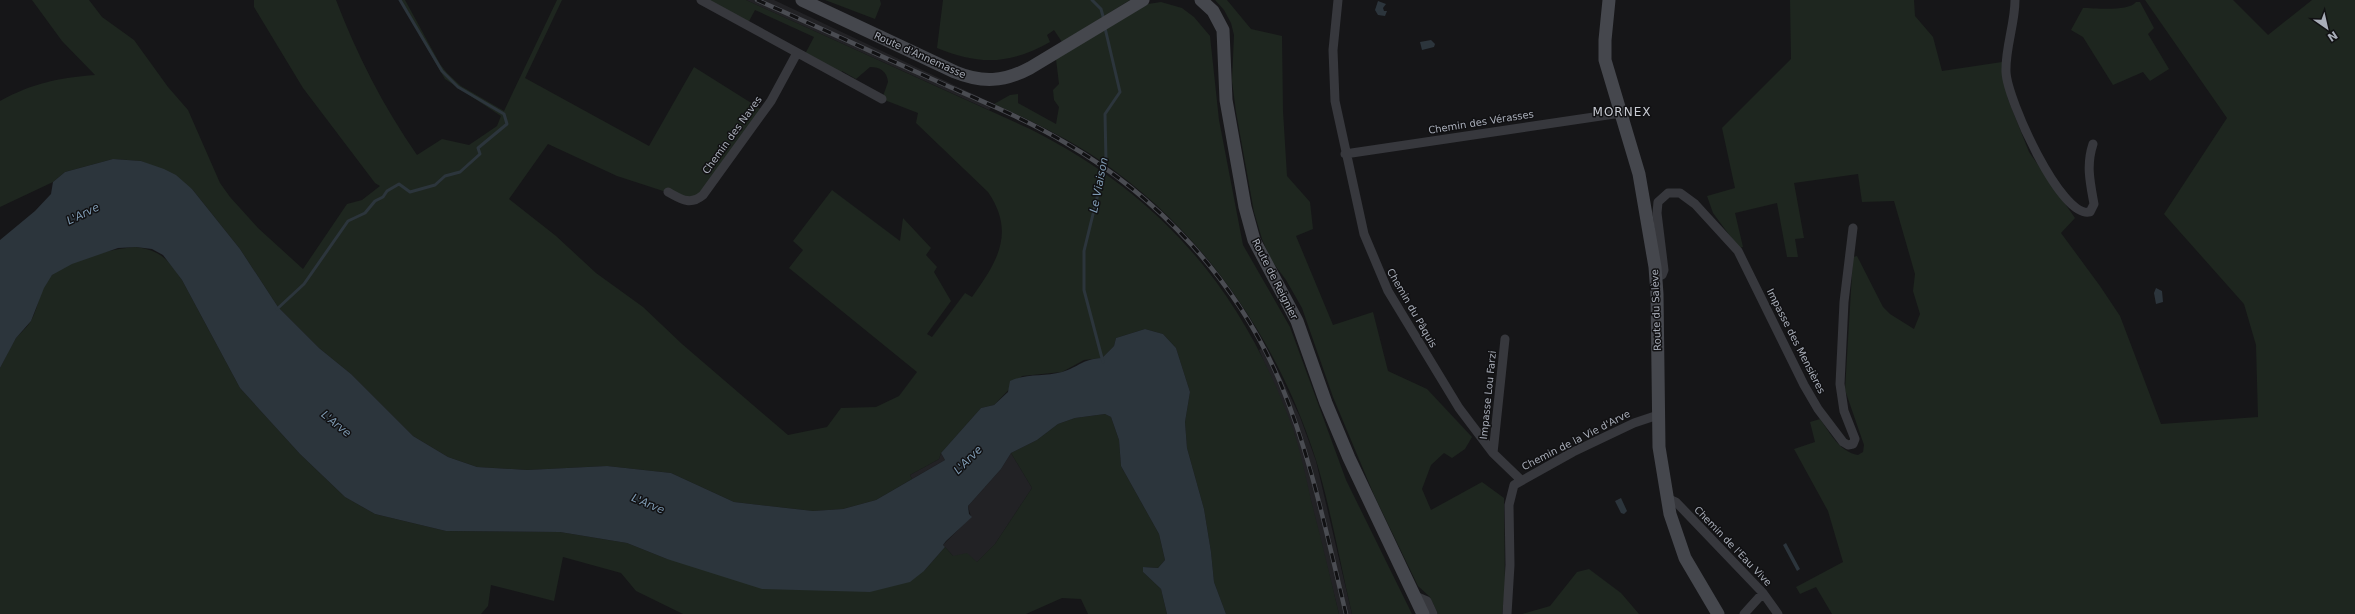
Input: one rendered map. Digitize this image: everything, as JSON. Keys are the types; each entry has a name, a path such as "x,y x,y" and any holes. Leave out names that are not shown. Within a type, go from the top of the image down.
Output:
{"main road":[{"name":"Route d'Annemasse","path":"802,0 968,77 1002,80 1022,72 1053,55 1143,0"},
{"name":"Route de Reignier","path":"1201,0 1214,11 1222,30 1226,100 1245,207 1254,240 1297,321 1326,403 1349,458 1416,596 1423,614"},
{"name":"Route du Salève","path":"1609,0 1605,40 1605,60 1641,182 1656,277 1659,447 1667,498 1674,530 1685,558 1718,614"}],"street":[{"path":"701,0 882,99"},
{"name":"Chemin du Pâquis","path":"1338,0 1333,50 1334,84 1345,154 1364,234 1388,291 1459,408 1494,453 1521,480"},
{"path":"2015,0 2007,47 2006,73 2013,102 2026,134 2049,175 2080,212 2086,213 2090,212 2094,204 2088,176 2089,157 2093,144"},
{"name":"Chemin des Naves","path":"668,192 687,202 694,201 703,195 771,101 797,53"},
{"name":"Chemin des Vérasses","path":"1345,154 1621,113"},
{"name":"Impasse des Mensières","path":"1656,277 1662,275 1664,270 1657,213 1658,202 1668,193 1680,194 1695,204 1738,251 1804,385 1833,430 1844,442 1850,444 1855,439 1841,399 1840,374 1844,302 1853,228"},
{"name":"Impasse Lou Farzi","path":"1494,453 1505,339"},
{"name":"Chemin de la Vie d'Arve","path":"1507,614 1510,565 1509,505 1511,491 1514,485 1521,480 1634,423 1658,415"},
{"name":"Chemin de l'Eau Vive","path":"1667,498 1676,502 1763,594 1778,614"},
{"path":"1744,614 1763,594"},
{"path":"1416,596 1428,601 1433,614"}],"shaded area":[{"path":"32,0 89,0 102,17 134,40 168,87 188,110 220,183 230,197 258,228 303,269 347,204 362,200 380,186 375,183 303,88 254,7 254,0 336,0 353,41 372,80 393,118 417,155 442,139 469,145 497,126 501,116 445,79 399,0 405,0 440,64 447,73 461,86 504,111 557,0 562,0 525,78 649,146 694,67 764,111 694,201 617,176 548,144 509,199 556,236 596,273 643,307 682,344 788,435 827,427 841,408 876,407 899,396 917,372 789,268 803,250 793,241 832,190 900,241 903,218 931,248 926,255 937,267 934,272 951,301 927,334 932,337 965,293 972,297 989,272 1000,247 1002,234 1001,221 988,192 916,123 918,113 882,99 888,82 885,72 877,68 870,67 856,79 842,71 840,77 804,56 814,37 755,10 747,25 701,0 746,0 1030,129 1077,156 1120,185 1159,217 1193,253 1224,292 1250,335 1274,382 1294,432 1339,614 1226,614 1214,582 1204,509 1187,448 1185,422 1190,392 1176,348 1163,334 1145,329 1116,338 1114,346 1102,358 1084,360 1062,372 1022,376 994,405 981,408 941,453 939,459 910,475 912,479 876,500 843,509 813,511 734,502 671,473 607,466 527,470 477,467 448,457 413,436 351,374 319,348 278,307 240,249 192,189 152,166 141,161 113,159 65,172 53,182 0,207 0,101 46,82 95,75 62,41"},
{"path":"746,0 774,0 994,104 989,110"},
{"path":"825,0 880,0 881,4 875,19"},
{"path":"943,0 1130,0 1062,42 1054,30 1047,35 1050,42 1035,50 1007,58 980,60 952,54 937,48"},
{"path":"1215,0 1227,0 1251,29 1282,36 1283,111 1287,176 1310,202 1313,229 1296,236 1333,325 1373,312 1388,371 1427,389 1472,437 1465,449 1452,458 1444,453 1431,465 1422,489 1431,510 1482,482 1504,498 1505,591 1502,614 1438,614 1430,597 1418,586 1374,495 1333,397 1302,308 1286,280 1271,260 1262,239 1254,212 1236,112 1232,81 1234,35 1231,23 1224,10"},
{"path":"1790,0 1914,0 1915,16 1933,37 1942,71 2002,62 2008,99 2029,152 2075,218 2061,233 2120,316 2161,424 2258,417 2256,345 2244,304 2164,214 2227,118 2145,0 2233,0 2268,35 2312,0 2355,0 2355,614 1832,614 1816,587 1800,594 1796,587 1843,562 1828,511 1794,449 1815,442 1810,422 1820,419 1836,441 1846,450 1858,455 1863,452 1864,445 1845,390 1853,257 1857,256 1883,307 1890,314 1914,329 1920,314 1913,291 1915,274 1894,201 1862,202 1858,174 1794,183 1804,238 1795,239 1798,257 1787,257 1777,203 1735,213 1743,247 1739,248 1713,213 1707,196 1735,188 1722,128 1791,59"},
{"path":"1161,2 1182,8 1194,17 1210,36 1219,120 1243,245 1290,327 1346,480 1412,614 1352,614 1331,517 1316,460 1300,416 1281,372 1258,331 1232,291 1203,254 1171,219 1136,187 1098,159 1047,129 994,104 1010,95 1018,94 1018,103 1056,124 1059,107 1054,100 1053,90 1059,84 1056,59 1148,4"},
{"path":"2136,2 2140,2 2154,28 2148,34 2169,69 2150,81 2143,72 2113,85 2083,37 2071,30 2083,8 2119,8 2132,5"},
{"path":"136,247 152,251 163,257 177,273 240,388 300,454 345,497 375,514 446,531 560,532 627,543 667,559 924,571 945,547 953,556 967,553 977,562 995,544 1032,488 1011,453 1037,440 1058,424 1075,418 1105,414 1111,417 1119,440 1121,466 1159,534 1165,560 1158,568 1144,567 1143,572 1161,589 1167,614 1088,614 1081,599 1062,598 1026,614 683,614 636,591 621,573 563,557 554,601 491,585 488,606 481,614 0,614 0,368 16,338 32,319 42,290 52,275 69,264 92,255"},
{"path":"1266,346 1300,417 1316,461 1352,614 1339,614 1294,433 1259,350"},
{"path":"941,453 945,460 912,479 910,475 939,459"},
{"path":"1011,453 1032,488 995,544 977,562 953,556 943,545 971,517 968,506 1001,469"},
{"path":"1589,569 1621,593 1639,614 1522,614 1550,606 1577,572"}],"water":[{"path":"1378,1 1386,4 1383,8 1384,11 1387,11 1385,16 1378,15 1375,10"},
{"path":"1431,40 1435,44 1434,47 1422,50 1420,42"},
{"name":"L'Arve","path":"113,159 141,161 176,175 192,189 240,249 278,307 319,348 351,374 413,436 448,457 477,467 527,470 607,466 671,473 734,502 813,511 843,509 876,500 945,460 941,453 981,408 994,405 1008,392 1010,381 1023,377 1062,372 1090,360 1102,358 1114,346 1116,338 1145,329 1163,334 1176,348 1190,392 1185,422 1187,448 1204,509 1214,582 1226,614 1167,614 1161,589 1143,572 1143,567 1158,568 1165,560 1159,534 1121,466 1119,440 1111,417 1105,414 1075,418 1058,424 1037,440 1011,453 1001,469 968,506 969,514 972,517 946,541 943,545 945,547 924,571 910,582 870,592 762,589 667,559 627,543 560,532 446,531 375,514 345,497 300,454 240,388 182,280 163,255 152,249 136,247 118,248 72,264 52,275 44,288 31,321 16,338 0,368 0,240 35,211 51,194 53,182 65,172"},
{"path":"2156,288 2162,291 2163,302 2156,304 2154,293"},
{"path":"1621,498 1627,511 1624,514 1621,513 1615,501"},
{"path":"1786,543 1800,569 1797,571 1783,545"}],"waterway":[{"path":"277,309 304,284 348,221 365,213 375,201 383,197 387,191 399,184 410,192 435,185 445,176 460,172 480,154 478,148 507,124 504,114 458,87 442,71 400,0"},
{"name":"Le Viaison","path":"1092,0 1101,9 1104,20"},
{"name":"Le Viaison","path":"1103,362 1084,290 1084,251 1106,161 1105,114 1120,92 1105,28"}],"railway":[{"path":"757,0 1032,124 1099,164 1131,188 1162,215 1191,244 1218,276 1241,309 1262,345 1280,382 1301,438 1325,526 1346,614"}],"district":[{"name":"MORNEX","path":"1622,112"}]}
